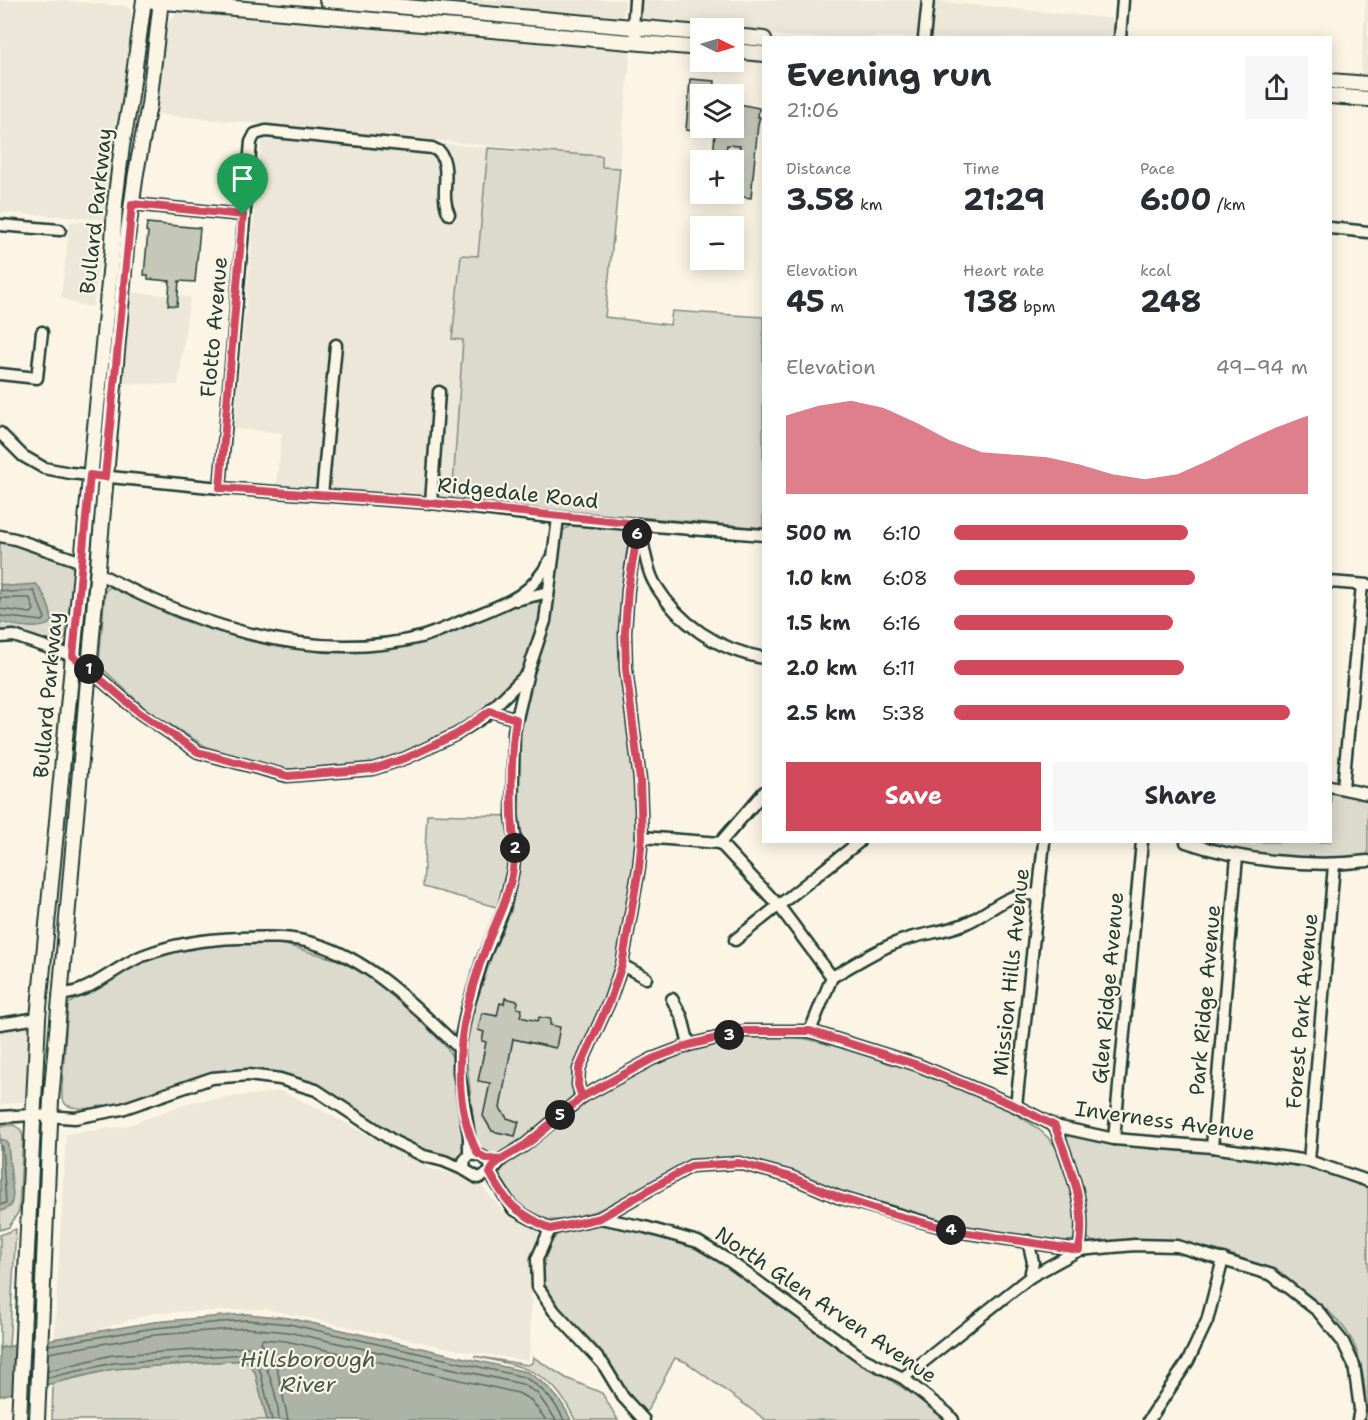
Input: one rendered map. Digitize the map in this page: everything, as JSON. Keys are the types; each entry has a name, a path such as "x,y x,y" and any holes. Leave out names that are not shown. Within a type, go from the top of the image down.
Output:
{"main road":[{"path":"143,0 690,47"},
{"name":"Bullard Parkway","path":"19,1420 38,1018 115,203 143,0"},
{"path":"327,0 387,3 451,11 690,32"},
{"name":"Bullard Parkway","path":"37,1420 50,1116 59,994 132,204 149,105 161,1"},
{"path":"309,14 322,9 375,13 386,10 387,3"},
{"path":"397,22 404,15 451,11"},
{"path":"498,31 507,22 552,26 566,21"},
{"path":"744,37 762,38"},
{"path":"744,45 751,45 762,38"},
{"path":"744,52 762,54"},
{"path":"1332,81 1368,84"},
{"path":"1332,96 1368,99"}],"street":[{"path":"635,0 633,27 639,43"},
{"path":"924,36 928,0"},
{"path":"1120,36 1123,0"},
{"name":"Flotto Avenue","path":"220,488 243,215 251,142 255,134 266,131 432,148 440,152 445,160 447,169 444,203 449,214"},
{"path":"132,204 243,215"},
{"path":"0,225 60,230"},
{"path":"1332,228 1368,232"},
{"path":"0,374 37,378 42,332"},
{"path":"322,495 336,345"},
{"path":"431,503 439,392"},
{"name":"Ridgedale Road","path":"0,433 22,456 44,468 90,475 220,488 431,503 558,518 762,535"},
{"path":"504,1197 478,1178 459,1072 459,1048 466,1013 482,961 504,909 513,870 516,844 512,816 512,774 516,719 544,621 558,518"},
{"path":"639,524 654,582 680,616 716,644 744,655 762,658"},
{"path":"582,1097 578,1085 579,1069 610,1000 622,965 642,837 640,780 627,680 625,632 628,589 639,524"},
{"path":"0,536 82,562"},
{"path":"516,600 542,574 553,555"},
{"path":"98,573 189,615 262,638 299,644 374,645 421,637 516,600 548,592"},
{"path":"1332,582 1365,585 1343,787"},
{"path":"0,637 14,636 73,656 140,713 198,752 288,776 373,769 406,758 457,734 490,711 528,672"},
{"path":"490,711 516,719"},
{"path":"1332,786 1368,794"},
{"path":"720,843 762,794"},
{"path":"642,837 720,843 779,906 832,977"},
{"path":"735,940 858,843"},
{"name":"Mission Hills Avenue","path":"1016,1106 1044,843"},
{"name":"Glen Ridge Avenue","path":"1114,1139 1142,843"},
{"path":"1190,843 1237,856 1334,865 1368,861"},
{"name":"Park Ridge Avenue","path":"1212,1147 1237,856"},
{"name":"Forest Park Avenue","path":"1309,1161 1334,865"},
{"path":"810,1031 832,977 881,949 909,938 962,925 1012,896 1024,893 1039,895"},
{"path":"59,994 76,993 137,958 164,948 197,940 273,937 317,944 355,962 390,984 459,1048"},
{"path":"622,965 646,978"},
{"path":"672,999 682,1017 689,1045"},
{"path":"0,1024 38,1018"},
{"name":"Inverness Avenue","path":"478,1178 525,1145 582,1097 652,1059 689,1045 745,1031 810,1031 918,1065 1016,1106 1055,1126 1114,1139 1212,1147 1309,1161 1368,1180"},
{"path":"0,1117 32,1115 75,1118 122,1109 212,1078 248,1075 270,1077 316,1090 395,1143 424,1156 444,1161 502,1159"},
{"path":"903,1378 1030,1277 1079,1250 1083,1232 1082,1211 1076,1184 1055,1126"},
{"path":"473,1160 491,1171 513,1209 550,1229 537,1259 538,1287 554,1311 603,1364 623,1397 644,1420"},
{"path":"600,1218 691,1166 739,1163 791,1177 838,1197 888,1213 955,1231 1079,1250 1135,1245 1178,1246 1272,1275 1318,1311 1344,1342 1354,1365 1360,1409 1359,1420"},
{"name":"North Glen Arven Avenue","path":"550,1229 600,1218 645,1227 698,1242 728,1260 864,1359 903,1378 953,1420"},
{"path":"1028,1241 1033,1262 1030,1277"},
{"path":"1149,1420 1188,1361 1207,1321 1223,1259"}],"shaded area":[{"path":"0,0 54,0 125,6 130,9 132,14 107,220 0,212"},
{"path":"392,0 625,0 623,18"},
{"path":"640,0 923,0 919,36 761,34 744,30 744,18 690,18 690,25 638,22"},
{"path":"1366,0 1368,0 1368,80 1360,79"},
{"path":"933,1 1117,19 1116,36 929,36"},
{"path":"178,10 631,47 619,168 601,167 602,156 155,114 166,25"},
{"path":"263,125 488,148 478,256 460,255 452,338 463,340 452,501 276,486 282,433 234,429"},
{"path":"488,148 602,156 602,167 620,168 605,317 670,325 672,311 762,317 762,528 452,501 463,340 452,339 461,255 478,256"},
{"path":"70,221 104,224 93,307 76,304 61,297"},
{"path":"127,292 190,297 178,385 119,383"},
{"path":"573,524 624,530 631,539 625,580 637,835 630,900 622,948 614,976 572,1072 573,1098 520,1140 499,1154 491,1156 476,1149 474,1142 467,1064 463,1055 465,1036 515,886 522,837 516,786 518,748 533,671 546,632 562,531"},
{"path":"0,541 25,546 70,563 74,571 68,633 63,640 53,641 0,633"},
{"path":"111,586 127,590 181,620 246,640 301,650 357,650 413,642 466,626 534,600 539,603 542,613 536,644 529,661 513,686 460,728 396,759 372,764 301,771 276,768 213,751 148,711 102,668 99,664 105,591"},
{"path":"1332,789 1368,798 1368,857 1304,859 1241,851 1204,843 1332,843"},
{"path":"427,814 512,816 516,844 504,909 423,887"},
{"path":"275,942 338,960 375,979 405,1005 447,1048 454,1060 466,1151 458,1158 418,1150 401,1142 317,1088 270,1072 228,1071 107,1107 86,1109 66,1105 62,1099 62,1087 68,1004 127,968 165,952 206,944"},
{"path":"22,1025 29,1029 31,1040 26,1101 0,1105 0,1029"},
{"path":"755,1036 801,1038 898,1065 976,1095 1038,1129 1055,1146 1068,1173 1074,1195 1076,1238 1071,1241 1056,1241 973,1231 888,1208 795,1174 690,1163 599,1210 566,1220 551,1220 536,1216 501,1189 495,1169 554,1124 616,1084 682,1053 718,1042"},
{"path":"282,1091 431,1169 478,1182 503,1211 544,1232 533,1257 529,1361 458,1350 266,1309 154,1313 54,1343 66,1134 126,1126 191,1102"},
{"path":"14,1125 21,1130 23,1137 19,1211 9,1227 0,1230 0,1126"},
{"path":"1072,1134 1153,1149 1250,1155 1292,1163 1368,1186 1368,1420 1364,1420 1365,1394 1361,1368 1357,1352 1348,1334 1316,1300 1294,1285 1249,1261 1208,1248 1166,1243 1094,1243 1088,1238 1065,1142 1067,1136"},
{"path":"600,1225 672,1238 713,1255 865,1364 925,1402 946,1420 766,1420 686,1362 675,1358 646,1413 632,1398 600,1350 556,1305 542,1278 546,1250 557,1236 572,1226"},
{"path":"16,1229 9,1346 0,1348 0,1235"},
{"path":"474,1356 528,1365 532,1363 533,1357 566,1378 602,1393 618,1420 575,1420 557,1390 535,1373 508,1363"},
{"path":"246,1360 255,1372 267,1420 52,1420 53,1383 113,1369"}],"water":[{"path":"0,584 9,586 36,584 47,602 52,622 41,627 34,627 0,622"},
{"path":"0,1139 8,1144 13,1195 11,1206 0,1212"},
{"name":"Hillsborough River","path":"246,1314 289,1318 527,1372 553,1392 571,1420 267,1420 255,1372 245,1360 113,1369 0,1396 0,1348 154,1322"}],"building":[{"path":"690,79 715,81 715,84 690,84 690,131 686,130"},
{"path":"744,105 759,108 751,198 744,197 744,150 740,150 740,146 727,145 726,150 714,150 715,138 744,138"},
{"path":"147,223 200,228 195,282 179,281 177,306 168,305 170,281 148,279 148,275 144,275"},
{"path":"505,998 518,1001 517,1008 522,1009 520,1017 538,1021 539,1017 551,1019 550,1025 560,1027 556,1048 513,1039 500,1108 507,1118 519,1122 515,1136 492,1131 483,1116 490,1083 478,1081 486,1042 482,1041 484,1032 478,1030 482,1013 497,1016 500,1003 504,1004"}],"route":[{"path":"243,215 132,204 120,307 105,477 90,475 73,656 140,713 198,752 251,768 288,776 373,769 406,758 457,734 490,711 500,712 516,719 512,774 512,816 516,844 513,870 504,909 489,941 466,1013 459,1048 459,1072 469,1136 478,1154 486,1158 502,1159 525,1145 582,1097 652,1059 689,1045 745,1031 810,1031 918,1065 1016,1106 1055,1126 1076,1184 1082,1211 1083,1232 1079,1250 955,1231 888,1213 838,1197 791,1177 739,1163 691,1166 645,1190 600,1218 550,1229 513,1209 490,1173 492,1168 525,1145 544,1129 582,1097 578,1085 579,1069 610,1000 622,965 639,868 642,837 640,780 629,702 625,632 628,589 639,524 558,518 431,503 220,488 243,215"}]}
